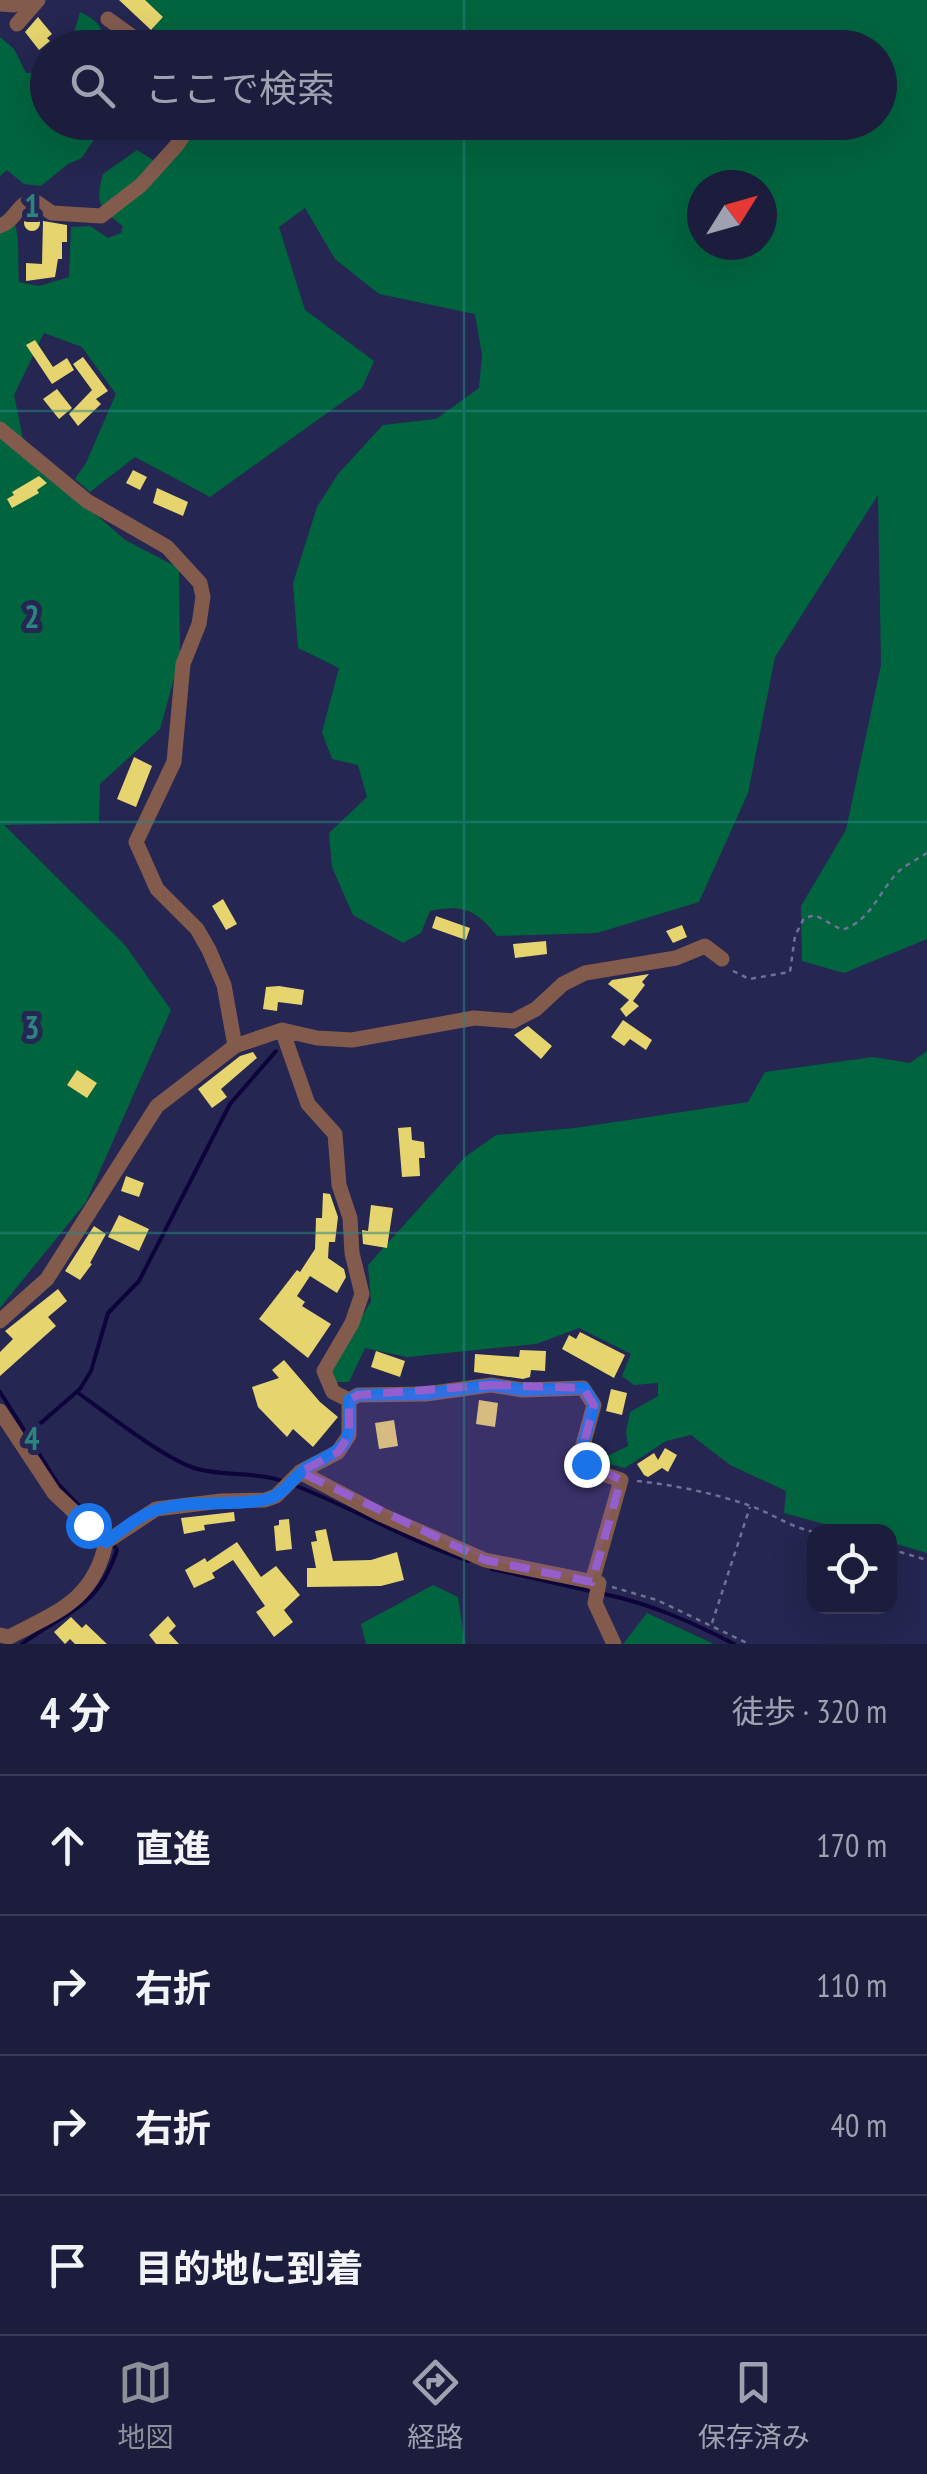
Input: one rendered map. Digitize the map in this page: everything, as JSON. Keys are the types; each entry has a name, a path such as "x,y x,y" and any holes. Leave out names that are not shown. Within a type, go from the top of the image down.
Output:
{"street":[{"path":"0,4 14,5 25,0"},
{"path":"18,24 38,0"},
{"path":"104,0 110,26 118,30"},
{"path":"0,226 32,200 52,214 101,216 141,185 180,140"},
{"path":"0,429 87,502 166,547 200,583 200,624 183,664 174,762 136,842 157,889 197,928 209,950 224,985 235,1046"},
{"path":"0,1321 47,1278 157,1106 235,1046 282,1030 316,1038 352,1040 474,1018 513,1020 536,1008 563,984 586,973 676,958 705,946 722,959"},
{"path":"282,1030 308,1104 335,1134 340,1184 350,1218 352,1253 362,1294 352,1322 324,1372 332,1392 349,1400"},
{"path":"349,1400 358,1395 426,1394 492,1385 523,1390 584,1388 594,1404 583,1443 583,1459 593,1470 621,1480 596,1588 614,1644"},
{"path":"5,1639 79,1598 101,1565 112,1538 156,1510 221,1501 265,1500 338,1452 349,1435 349,1400"},
{"path":"0,1412 54,1493 112,1538"},
{"path":"293,1480 485,1560 596,1588"}],"path":[{"path":"722,959 734,972 749,979 790,972 795,936 804,918 815,915 842,930 854,926 865,918 902,868 927,853"},
{"path":"621,1480 668,1484 750,1505 788,1526 807,1530"},
{"path":"711,1624 750,1505"},
{"path":"897,1551 927,1560"},
{"path":"596,1588 657,1600 748,1644"}],"highlighted area":[{"path":"491,1385 583,1388 594,1405 580,1459 621,1480 592,1582 485,1560 300,1472 338,1452 349,1435 349,1400 358,1395"}],"green space":[{"path":"130,0 927,0 927,939 844,973 802,961 801,906 846,830 881,665 878,495 775,657 748,793 699,902 597,933 497,936 468,911 442,909 430,911 421,933 403,943 353,915 332,867 329,833 367,797 358,765 332,759 322,732 339,668 298,648 293,583 317,507 338,474 383,425 436,419 479,388 482,355 475,314 379,294 335,259 305,208 279,227 305,310 374,361 362,388 210,497 135,457 90,492 75,479 116,394 82,347 44,333 14,395 26,453 125,540 179,568 180,657 160,729 100,784 99,823 4,825 125,945 171,1010 86,1202 0,1308 0,224 14,221 19,282 39,286 69,277 71,227 90,226 108,238 121,233 123,226 109,215 99,199 103,174 137,150 153,160 172,155 182,140 897,140 897,30 153,30 152,18"},
{"path":"80,12 100,30 75,30"},
{"path":"0,37 14,49 26,73 30,73 30,140 94,140 82,158 41,186 24,184 7,170 0,176"},
{"path":"927,1051 927,1553 897,1544 897,1524 824,1524 784,1513 786,1491 730,1465 691,1435 666,1441 625,1468 597,1461 628,1446 630,1412 658,1396 658,1383 634,1385 622,1376 631,1354 579,1328 536,1344 407,1357 365,1348 349,1382 336,1382 331,1371 371,1301 368,1265 465,1157 496,1135 575,1128 748,1102 765,1072 873,1057 910,1063"},
{"path":"433,1585 458,1597 465,1644 366,1644 361,1624"},
{"path":"647,1613 714,1644 623,1644"}],"building":[{"path":"119,0 145,0 163,17 151,30"},
{"path":"38,17 49,30 30,30 30,38 25,32"},
{"path":"32,215 40,223 32,231 24,223"},
{"path":"43,221 67,225 67,242 62,242 62,259 58,259 55,277 26,281 26,263 42,264"},
{"path":"35,340 53,367 67,358 74,370 52,384 26,345"},
{"path":"83,357 108,391 96,399 101,404 78,426 69,414 92,390 73,364"},
{"path":"57,389 72,408 59,419 43,399"},
{"path":"133,470 147,477 140,490 126,483"},
{"path":"39,476 47,483 37,490 39,493 12,508 7,499 14,495 12,492"},
{"path":"157,488 188,502 183,516 153,503"},
{"path":"134,757 152,766 136,807 117,799"},
{"path":"223,899 237,924 226,930 212,906"},
{"path":"436,916 470,928 466,940 432,928"},
{"path":"682,925 687,937 673,943 666,931"},
{"path":"546,941 547,954 515,958 513,944"},
{"path":"649,974 633,1001 639,1006 626,1017 620,1009 629,1000 608,984"},
{"path":"266,987 304,990 302,1005 278,1002 277,1011 263,1009"},
{"path":"623,1020 652,1040 646,1050 630,1039 624,1046 611,1037"},
{"path":"528,1026 552,1046 541,1059 514,1035"},
{"path":"253,1052 257,1058 221,1089 227,1097 212,1108 198,1089 240,1056"},
{"path":"77,1070 97,1083 87,1098 67,1085"},
{"path":"411,1127 412,1140 424,1142 425,1158 419,1158 420,1176 402,1177 398,1128"},
{"path":"126,1176 144,1183 139,1197 121,1191"},
{"path":"323,1193 330,1194 338,1217 335,1242 329,1242 328,1258 344,1269 346,1277 337,1293 310,1276 297,1296 305,1302 302,1306 331,1324 308,1358 259,1319 315,1249 316,1218 322,1218"},
{"path":"371,1205 393,1208 387,1248 363,1244 362,1230 368,1231"},
{"path":"119,1215 149,1229 139,1251 108,1237"},
{"path":"94,1226 106,1234 80,1280 65,1271"},
{"path":"58,1289 67,1301 48,1317 56,1326 0,1376 0,1352 13,1339 5,1331"},
{"path":"580,1332 625,1355 614,1378 562,1349 569,1335 576,1339"},
{"path":"520,1350 546,1351 545,1371 531,1370 530,1377 523,1379 474,1372 475,1354 519,1357"},
{"path":"376,1351 405,1361 400,1377 371,1367"},
{"path":"284,1360 338,1417 313,1447 293,1429 287,1437 258,1407 252,1387 279,1378 272,1370"},
{"path":"611,1389 627,1393 622,1415 606,1411"},
{"path":"479,1400 498,1403 495,1427 476,1424"},
{"path":"394,1420 398,1446 379,1449 375,1423"},
{"path":"665,1448 677,1455 668,1472 662,1468 648,1477 644,1475 637,1464 654,1453 658,1460"},
{"path":"234,1512 235,1521 204,1525 205,1530 184,1534 181,1518"},
{"path":"289,1519 292,1549 276,1551 274,1526 279,1525 279,1520"},
{"path":"326,1529 333,1561 371,1560 397,1552 404,1580 381,1586 307,1587 307,1568 316,1568 311,1542 317,1541 315,1531"},
{"path":"237,1542 261,1577 276,1566 300,1595 284,1610 293,1622 274,1637 256,1612 265,1606 233,1560 212,1573 215,1578 194,1588 185,1570 205,1558 207,1562"},
{"path":"168,1616 176,1626 169,1633 179,1644 156,1644 149,1635"},
{"path":"71,1617 82,1628 86,1624 107,1644 75,1644 70,1639 65,1644 54,1632"}],"waterway":[{"path":"35,1428 80,1389 91,1371 108,1313 139,1281 230,1104 276,1051"},
{"path":"0,1392 58,1484 83,1510"},
{"path":"77,1392 134,1434 194,1468 285,1482"},
{"path":"294,1485 469,1561"},
{"path":"22,1644 90,1597 109,1570 117,1550 113,1544"},
{"path":"492,1569 595,1592"},
{"path":"604,1594 671,1615 734,1644"}],"route":[{"path":"88,1525 106,1542 142,1515 156,1510 276,1496 300,1472 338,1452 349,1435 349,1400 358,1395 426,1394 492,1385 523,1390 584,1388 594,1404 581,1452 586,1464"}]}
